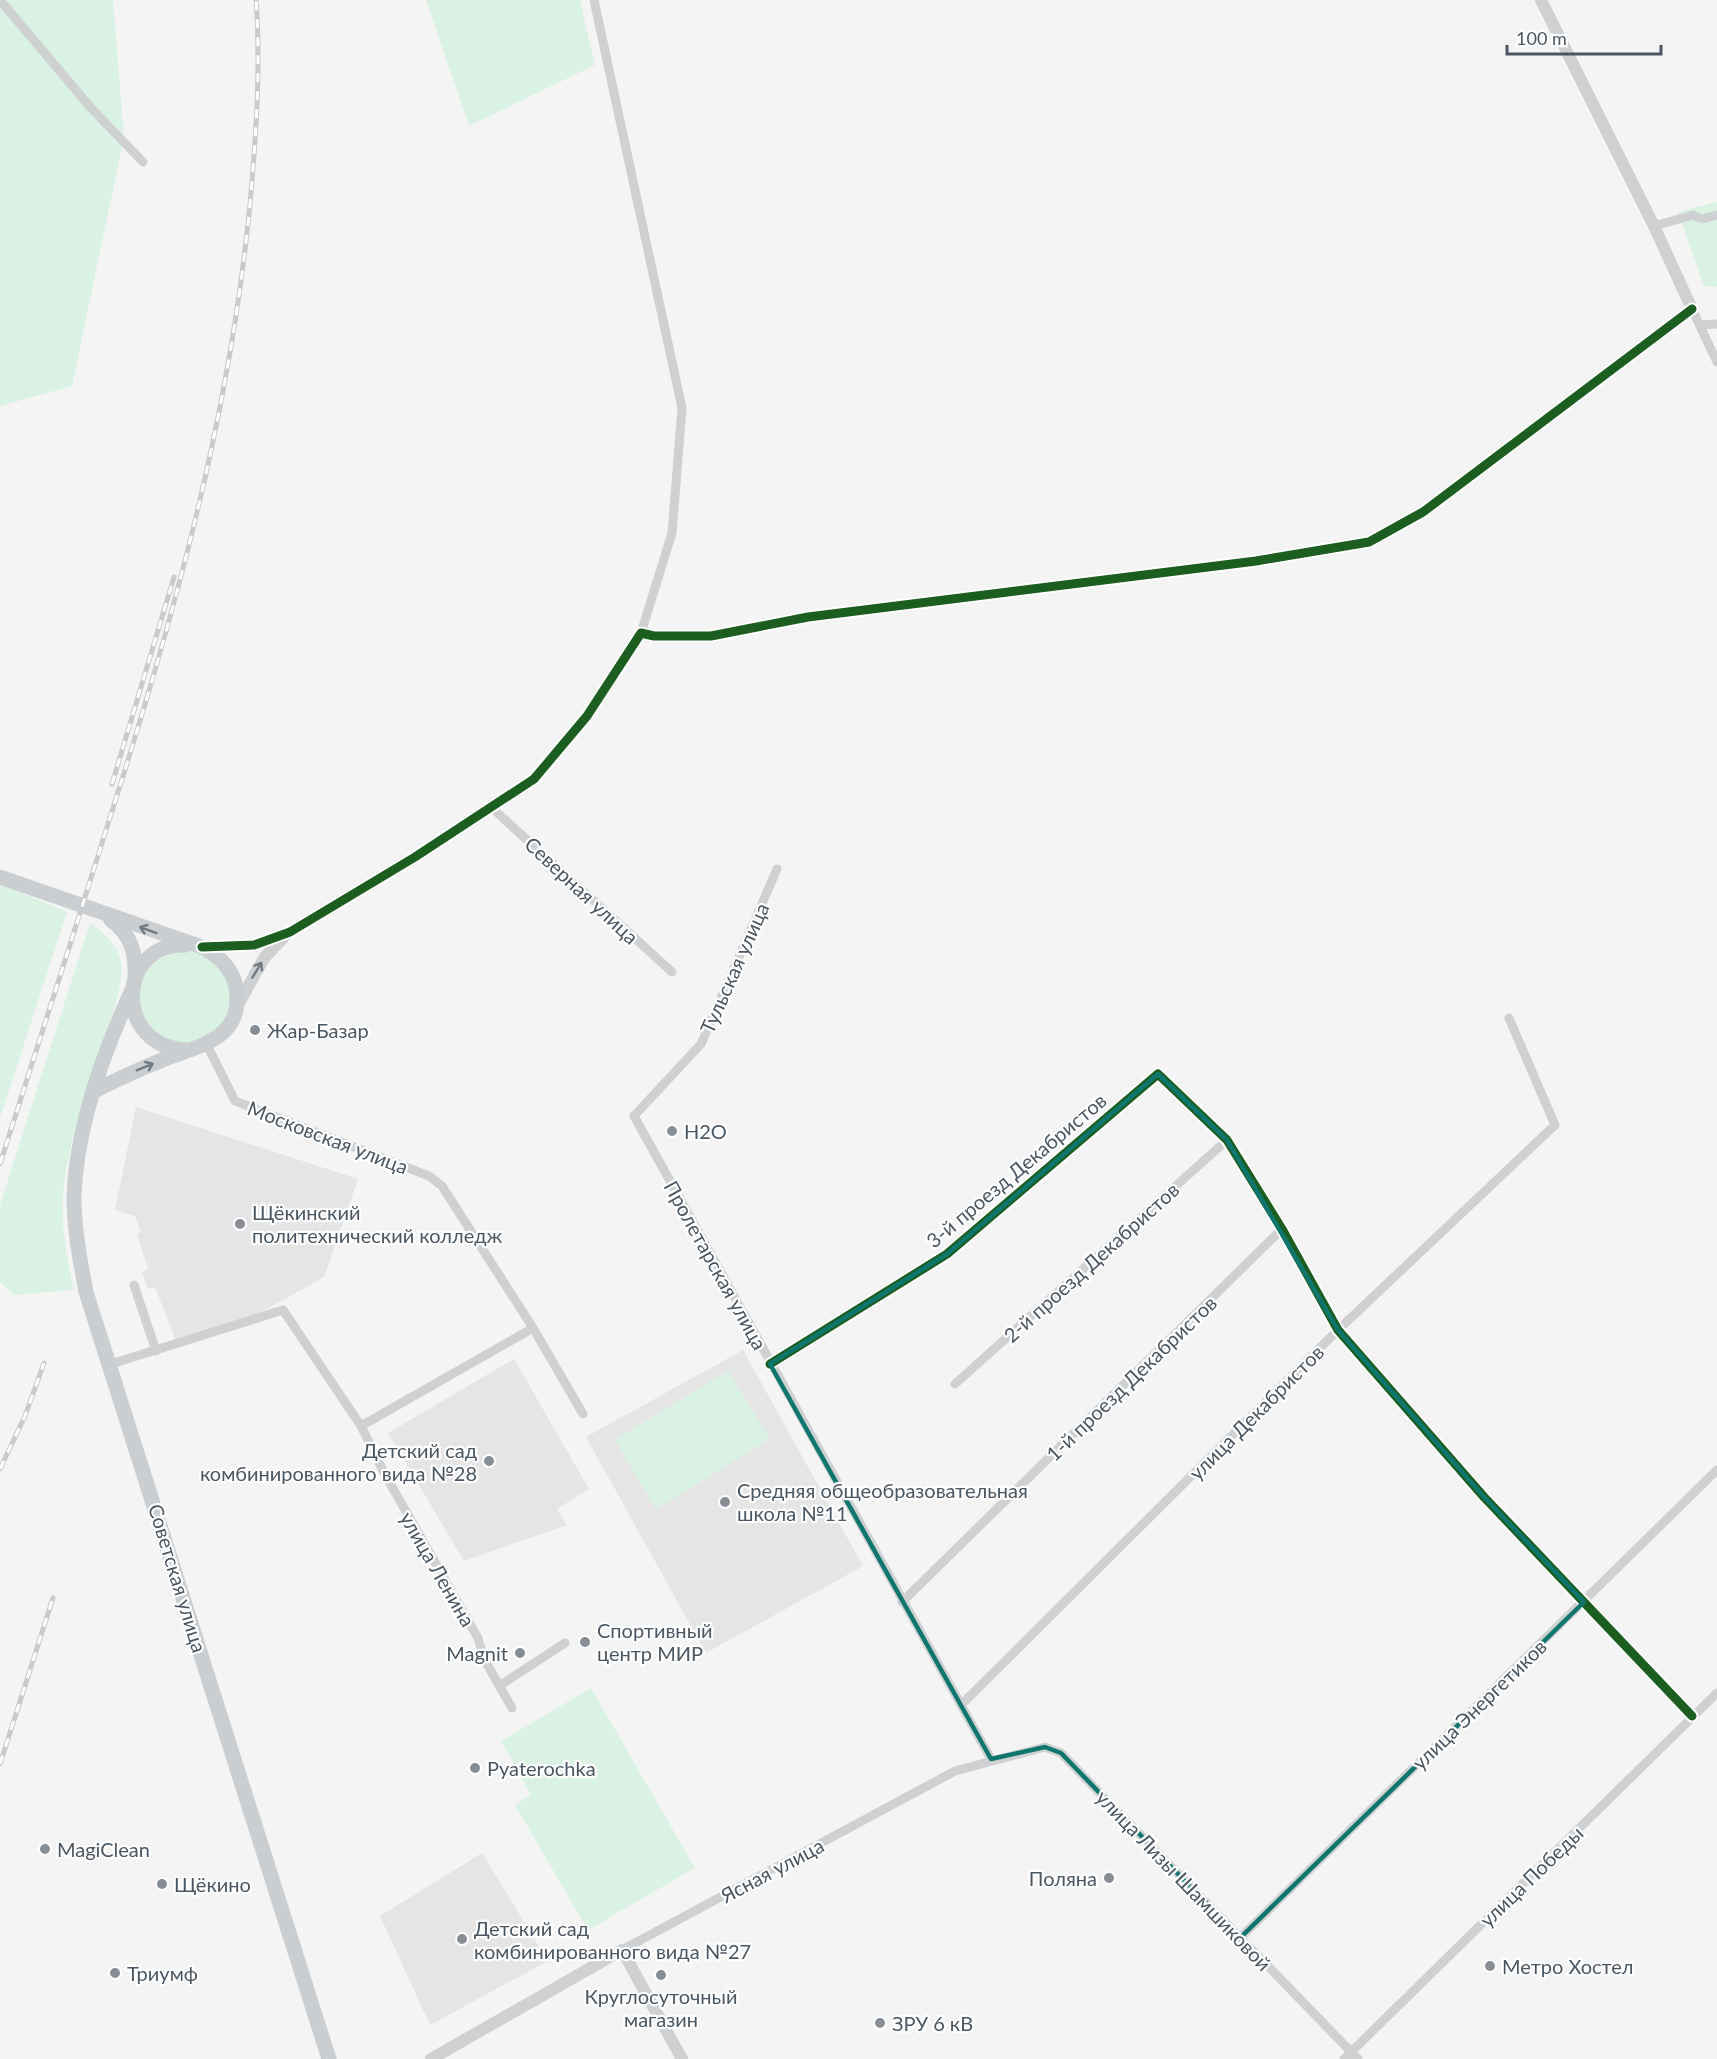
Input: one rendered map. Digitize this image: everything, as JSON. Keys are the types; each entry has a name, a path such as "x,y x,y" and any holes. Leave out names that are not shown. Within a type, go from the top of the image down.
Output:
{"main road":[{"path":"0,877 197,946 220,958 232,974 237,994 234,1015 224,1032 202,1046 120,1078 95,1091"},
{"path":"104,914 121,927 134,950 133,1010 149,1036 167,1047 187,1050 202,1046"},
{"path":"134,985 153,955 171,946 197,946"},
{"name":"Советская улица","path":"134,985 120,1016 84,1127 76,1166 74,1198 76,1237 86,1292 111,1364 329,2059"}],"street":[{"path":"0,0 90,108 143,162"},
{"path":"234,1015 264,958 290,933 492,808 534,779 587,716 641,633 672,533 682,408 594,0"},
{"path":"1541,0 1654,226 1717,362"},
{"path":"1654,226 1693,215 1702,219 1717,215"},
{"path":"641,633 654,636 711,636 808,617 1256,561 1369,542 1423,512 1692,309"},
{"path":"1700,325 1717,324"},
{"name":"Северная улица","path":"492,808 672,972"},
{"name":"Тульская улица","path":"634,1116 701,1044 777,869"},
{"path":"197,946 254,945 290,933"},
{"name":"улица Декабристов","path":"962,1704 1338,1330 1555,1125 1509,1018"},
{"name":"Московская улица","path":"202,1046 235,1101 429,1176 442,1186 533,1328 583,1414"},
{"name":"3-й проезд Декабристов","path":"770,1364 947,1254 1158,1074 1227,1140"},
{"name":"Пролетарская улица","path":"634,1116 991,1759"},
{"path":"1227,1140 1282,1229 1338,1330 1484,1497 1692,1716"},
{"name":"2-й проезд Декабристов","path":"955,1384 1227,1140"},
{"name":"1-й проезд Декабристов","path":"902,1602 1282,1229"},
{"path":"134,1285 156,1351"},
{"name":"улица Ленина","path":"111,1364 283,1310 362,1426 383,1471 477,1638 484,1659 512,1708"},
{"path":"362,1426 533,1328"},
{"name":"улица Энергетиков","path":"1240,1938 1717,1470"},
{"path":"499,1686 565,1643"},
{"name":"улица Победы","path":"1344,2059 1355,2055 1717,1693"},
{"name":"улица Лизы Шамшиковой","path":"991,1759 1045,1747 1061,1753 1355,2055"},
{"name":"Ясная улица","path":"431,2059 622,1950 955,1772 991,1759"},
{"path":"622,1950 682,2059"}],"highlighted area":[{"path":"1158,1074 1227,1140 1338,1330 1484,1497 1584,1602 1240,1938 1061,1753 1045,1747 991,1759 770,1364 947,1254"}],"shaded area":[{"name":"Щёкинский политехнический колледж","path":"136,1107 358,1179 324,1277 251,1318 176,1341 155,1287 148,1289 142,1272 148,1269 137,1234 141,1232 135,1216 115,1210"},
{"name":"Средняя общеобразовательная школа №11","path":"743,1350 863,1566 706,1653 586,1437"},
{"name":"Детский сад комбинированного вида №28","path":"514,1359 589,1489 557,1509 567,1525 464,1561 388,1433"},
{"name":"Детский сад комбинированного вида №27","path":"482,1853 548,1961 430,2025 380,1916"}],"green space":[{"path":"0,0 113,0 124,137 72,386 0,406"},
{"path":"426,0 580,0 595,65 469,126"},
{"path":"1717,202 1717,287 1704,286 1678,212"},
{"path":"0,884 67,912 0,1118"},
{"path":"90,923 107,937 116,949 122,970 115,1005 76,1128 65,1179 64,1231 74,1290 14,1295 0,1282 0,1205"},
{"path":"185,951 203,955 217,965 227,979 231,997 227,1015 217,1029 203,1039 185,1043 167,1039 153,1029 143,1015 139,997 143,979 153,965 167,955"},
{"path":"728,1371 770,1439 656,1509 615,1440"},
{"path":"591,1688 695,1868 588,1930 515,1805 531,1795 501,1741"}],"railway":[{"path":"0,1164 136,734 198,510 229,358 250,204 258,77 256,0"},
{"path":"112,784 174,577"},
{"path":"0,1469 25,1416 44,1363"},
{"path":"0,1764 53,1598"}],"cycle path":[{"path":"202,947 254,945 290,932 415,857 534,779 587,716 641,633 654,636 711,636 808,617 1256,561 1369,542 1423,512 1692,309"},
{"path":"770,1364 947,1254 1158,1074 1227,1140 1282,1229 1338,1330 1484,1497 1692,1716"}],"place":[{"name":"Жар-Базар","path":"255,1030"},
{"name":"Н2О","path":"672,1131"},
{"name":"Щёкинский политехнический колледж","path":"240,1224"},
{"name":"Детский сад комбинированного вида №28","path":"489,1461"},
{"name":"Средняя общеобразовательная школа №11","path":"725,1502"},
{"name":"Спортивный центр МИР","path":"585,1642"},
{"name":"Magnit","path":"520,1653"},
{"name":"Pyaterochka","path":"475,1768"},
{"name":"MagiClean","path":"45,1849"},
{"name":"Поляна","path":"1109,1878"},
{"name":"Щёкино","path":"162,1884"},
{"name":"Детский сад комбинированного вида №27","path":"462,1939"},
{"name":"Метро Хостел","path":"1490,1966"},
{"name":"Триумф","path":"115,1973"},
{"name":"Круглосуточный магазин","path":"661,1975"},
{"name":"ЗРУ 6 кВ","path":"880,2023"}]}
